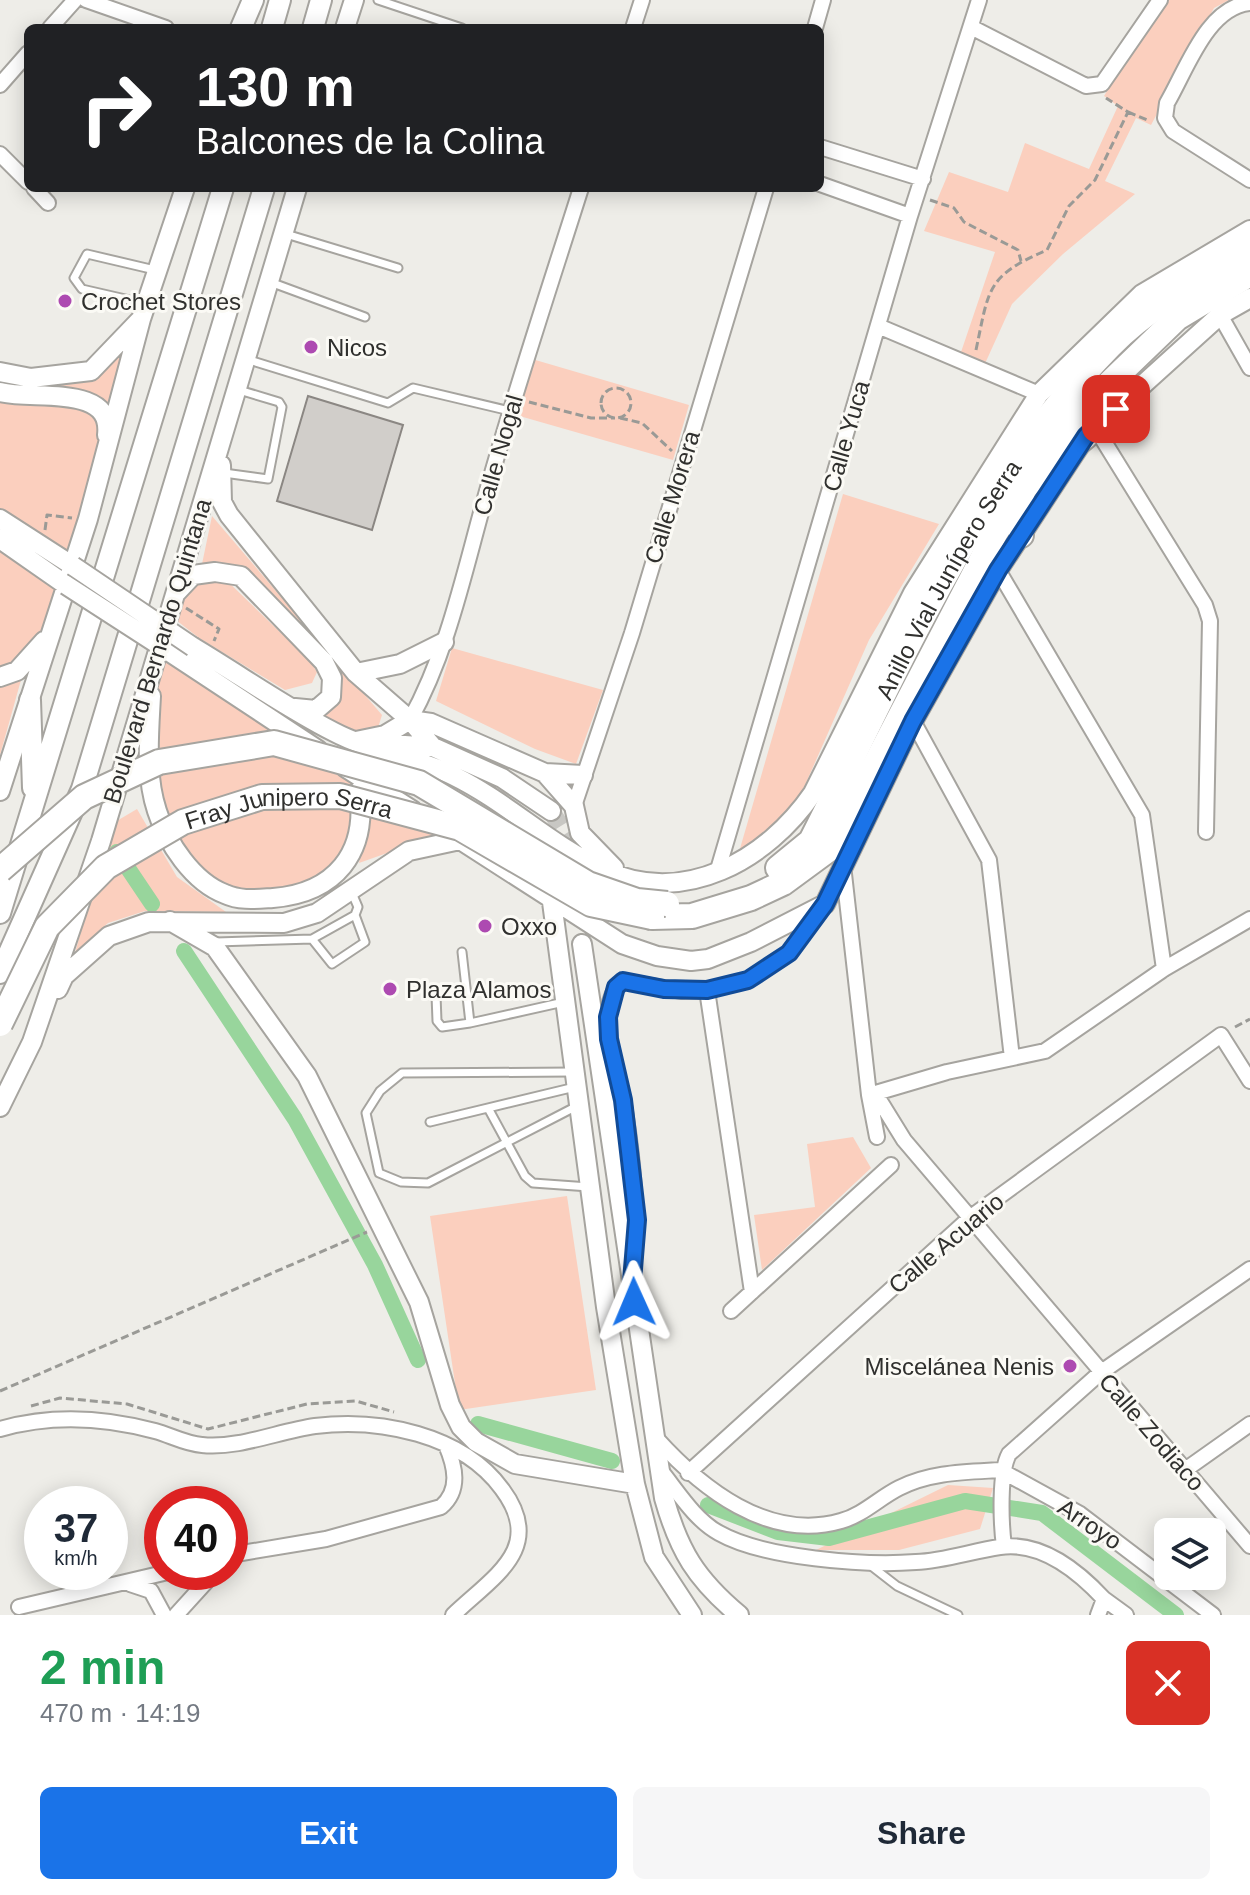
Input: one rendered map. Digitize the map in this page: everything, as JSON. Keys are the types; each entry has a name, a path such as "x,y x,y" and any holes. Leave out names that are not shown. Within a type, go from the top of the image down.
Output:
{"highway":[{"name":"Anillo Vial Junípero Serra","path":"659,910 729,892 772,873 811,841 970,530 1038,428 1112,344 1169,297 1250,250"},
{"name":"Anillo Vial Junípero Serra","path":"659,910 692,916 751,898 783,883 832,847 1008,534 1022,489 1069,422 1177,318 1250,274"},
{"path":"1022,489 1090,432"},
{"name":"Fray Junipero Serra","path":"0,870 84,797 159,762 274,743 419,783 588,884 659,910"},
{"name":"Fray Junipero Serra","path":"0,1024 47,927 106,867 183,822 262,797 340,796 460,828 591,904 659,910"}],"main road":[{"path":"241,24 250,0"},
{"path":"273,24 280,0"},
{"path":"314,24 321,0"},
{"path":"0,913 222,192"},
{"name":"Boulevard Bernardo Quintana","path":"0,973 82,789 263,192"},
{"path":"30,700 33,806"}],"street":[{"path":"54,24 75,0"},
{"path":"86,0 155,24"},
{"path":"346,24 354,0"},
{"path":"634,24 642,0"},
{"path":"816,24 823,0"},
{"name":"Calle Yuca","path":"717,873 910,216 919,196 979,0"},
{"path":"971,27 1086,86 1102,84 1113,74 1160,0"},
{"path":"1250,3 1236,4 1218,15 1167,103 1165,118 1173,131 1250,180"},
{"path":"0,85 24,58"},
{"path":"824,148 923,179"},
{"path":"0,154 24,178"},
{"path":"824,185 910,216"},
{"path":"38,192 48,203"},
{"path":"0,791 88,519 143,311 184,192"},
{"name":"Boulevard Bernardo Quintana","path":"0,1107 32,1042 101,841 171,598 296,192"},
{"name":"Calle Nogal","path":"410,720 424,696 444,642 512,404 580,192"},
{"name":"Calle Morera","path":"574,806 632,633 765,192"},
{"path":"692,1615 654,1557 635,1484 577,1106 552,902 562,880 578,874 636,881 680,882 717,873 767,846 794,820 813,793 913,593 1039,394 1142,294 1250,230"},
{"path":"632,1281 637,1220 623,1100 609,1039 612,999 623,981 664,989 707,990 748,980 789,953 825,904 913,721 998,570 1008,534 1090,432 1220,315 1250,298"},
{"path":"0,372 31,378 91,371 143,311"},
{"path":"1220,315 1250,368"},
{"path":"878,326 1039,394"},
{"path":"0,392 19,397 86,398 101,410 109,424 106,446"},
{"path":"1090,432 1205,605 1210,621 1206,832"},
{"path":"223,436 220,472 222,502 229,515 356,673 410,720 433,747"},
{"path":"0,519 67,562 354,773 622,944 657,956 691,961 708,959 751,942 825,904"},
{"path":"0,539 60,581 195,655 356,741 449,773 475,786 603,870 636,881"},
{"path":"998,570 1142,815 1164,969"},
{"path":"171,598 193,575 215,572 241,576 324,662 332,678 331,697 316,710 292,707"},
{"path":"0,677 17,671 37,651 52,629"},
{"path":"356,673 400,664 444,642"},
{"path":"152,667 149,774 156,809 165,832 199,879 224,894 247,900 283,897 319,886 338,873 352,854 363,820 354,773"},
{"path":"356,741 385,735 410,720 431,723 545,773 583,775"},
{"path":"913,721 989,860 1012,1058"},
{"path":"356,741 433,747 502,778 551,811"},
{"path":"354,773 391,785 539,872 547,869 563,845 574,806"},
{"path":"545,773 574,806 580,833 613,867 636,881"},
{"path":"32,1042 64,976 109,936 149,922 284,923 317,913 352,893 409,851 460,840"},
{"path":"843,865 877,1137"},
{"path":"622,944 597,923 594,905 598,891 636,881"},
{"path":"872,1094 1045,1051 1164,969 1250,919"},
{"path":"170,921 215,947 307,1076 419,1302 450,1405 461,1427 476,1442 515,1464 635,1484"},
{"path":"582,944 635,1318 629,1327 618,1329 606,1307"},
{"path":"707,990 752,1292"},
{"path":"1221,1035 1250,1081"},
{"name":"Calle Acuario","path":"688,1473 971,1217 1221,1035"},
{"name":"Calle Zodiaco","path":"872,1094 904,1140 1250,1546"},
{"path":"731,1311 891,1165"},
{"path":"1004,1546 1005,1492 1000,1470 1009,1454 1100,1373 1250,1269"},
{"path":"634,1302 672,1530 682,1552 714,1594 739,1615"},
{"path":"610,1331 633,1428 644,1455 689,1506 718,1533 759,1547 867,1562 918,1562 1004,1546 1046,1554 1083,1577 1104,1599 1126,1615"},
{"path":"0,1429 54,1418 108,1421 200,1445 351,1424 404,1431 446,1445 478,1462 511,1500 520,1522 519,1547 511,1560 453,1615"},
{"path":"1185,1470 1250,1424"},
{"path":"656,1438 688,1473 747,1512 804,1527 854,1517 899,1488 927,1477 1000,1470"},
{"path":"248,1551 326,1539 441,1507 448,1501 456,1476 446,1445"},
{"name":"Arroyo","path":"1000,1470 1080,1514 1213,1615"},
{"path":"19,1607 144,1579"},
{"path":"130,1583 151,1591 164,1615"},
{"path":"176,1615 199,1590"},
{"path":"1098,1615 1104,1599"}],"lane":[{"path":"378,0 438,24"},
{"path":"284,233 398,268"},
{"path":"143,311 82,289 74,278 87,254 157,271"},
{"path":"269,282 365,317"},
{"path":"246,359 388,403 413,388 512,404"},
{"path":"220,472 267,481 271,465 281,404 237,389"},
{"path":"206,942 312,939 355,915 358,907 352,893"},
{"path":"312,939 332,964 365,942 355,915"},
{"path":"462,952 470,1023"},
{"path":"436,995 437,1021 442,1027 564,1002"},
{"path":"574,1080 402,1073 380,1091 366,1113 379,1173 401,1182 428,1183 577,1106"},
{"path":"430,1122 488,1108 574,1080"},
{"path":"488,1108 525,1176 533,1183 589,1187"},
{"path":"867,1562 897,1586 958,1615"}],"path":[{"path":"972,366 992,284 1021,261 1047,250 1069,206 1095,180 1128,112 1086,86"},
{"path":"919,196 954,208 964,222 1018,250 1021,261"},
{"path":"617,388 627,392 631,402 628,412 617,418 602,410 602,399 607,391 617,388"},
{"path":"512,404 591,418 617,418 642,423 682,461"},
{"path":"43,545 47,515 88,519"},
{"path":"171,598 219,629 195,655"},
{"path":"1221,1035 1250,1019"},
{"path":"0,1391 364,1234"},
{"path":"30,1406 60,1398 127,1404 208,1429 307,1404 356,1401 396,1412"}],"shaded area":[{"path":"1162,0 1229,0 1214,8 1151,125 1136,118 1105,181 1135,194 1063,254 1012,304 983,368 959,358 995,252 924,231 949,172 1008,192 1025,143 1089,169 1118,106 1104,96"},
{"path":"141,319 73,566 0,519 0,372 91,371"},
{"path":"532,359 689,405 673,460 516,415"},
{"path":"843,494 939,524 869,640 802,792 781,820 739,852"},
{"path":"212,516 382,715 377,731 355,734 319,718 336,678 247,574 202,564"},
{"path":"0,539 66,585 52,629 0,677"},
{"path":"222,576 310,661 317,672 312,683 285,690 199,638 176,620 192,590 206,580"},
{"path":"162,647 354,773 363,820 319,886 224,894 165,832 150,713"},
{"path":"452,648 603,690 576,764 535,749 436,701"},
{"path":"21,680 0,755 0,684"},
{"path":"363,787 435,836 359,863 367,828"},
{"path":"137,809 177,877 226,912 145,911 108,923 75,953 110,825"},
{"path":"853,1137 871,1168 762,1270 754,1215 815,1207 807,1144"},
{"path":"567,1196 596,1390 459,1410 430,1216"},
{"path":"948,1485 993,1488 980,1529 899,1550 816,1550"}],"building":[{"path":"308,396 403,425 372,530 277,501"}],"waterway":[{"path":"117,852 152,904"},
{"path":"184,951 295,1119 375,1265 418,1360"},
{"path":"478,1424 612,1461"},
{"path":"708,1505 778,1532 829,1538 965,1501 1042,1513 1176,1615"}],"tunnel":[{"path":"551,811 569,840 572,862"}],"place":[{"name":"Crochet Stores","path":"65,301"},
{"name":"Nicos","path":"311,347"},
{"name":"Oxxo","path":"485,926"},
{"name":"Plaza Alamos","path":"390,989"},
{"name":"Miscelánea Nenis","path":"1070,1366"}],"route":[{"path":"634,1302 632,1281 637,1220 623,1100 609,1039 608,1017 616,987 623,981 635,981 664,989 707,990 748,980 789,953 825,904 913,721 998,570 1086,436 1116,409"}]}
